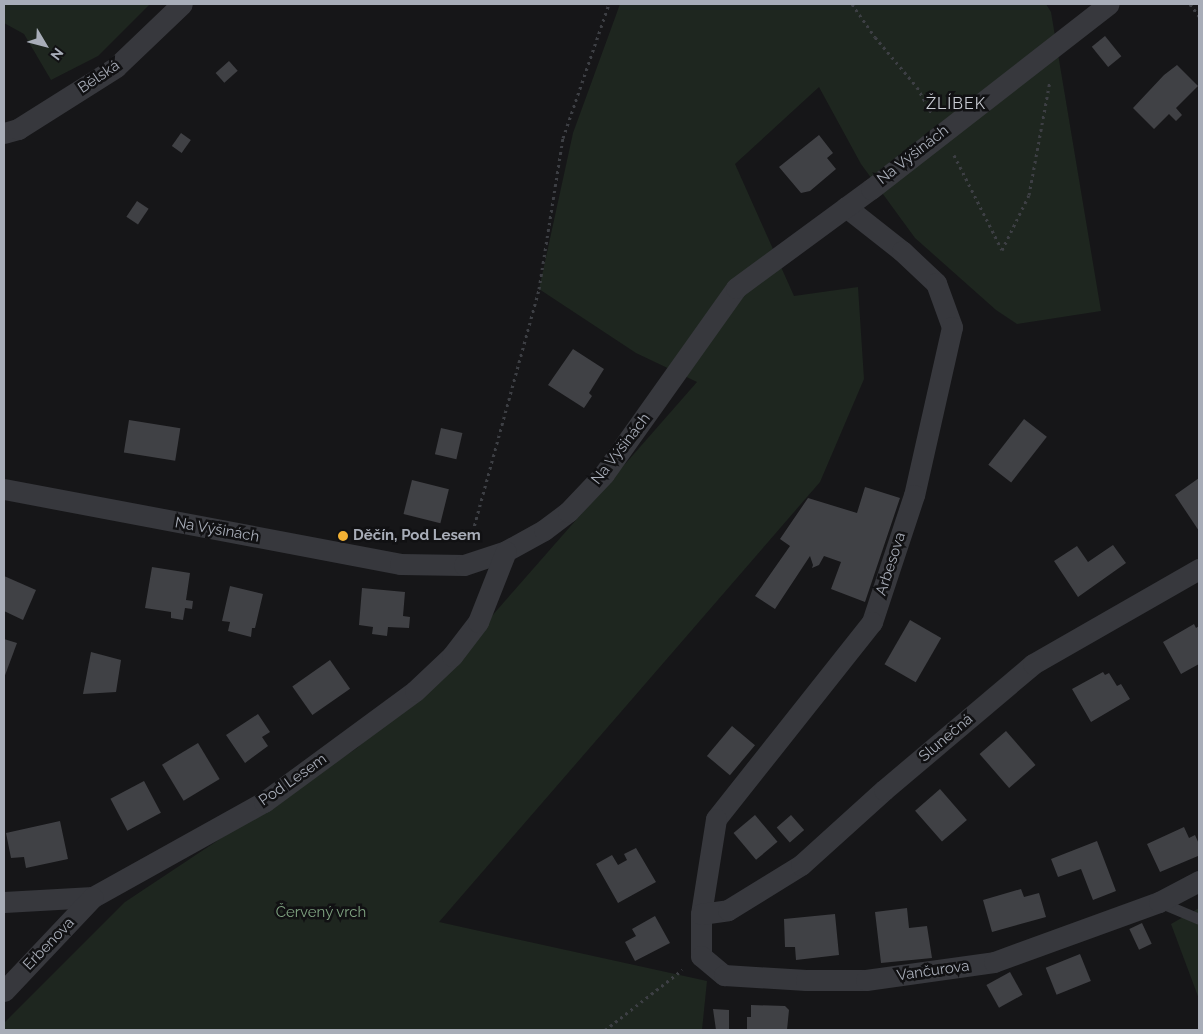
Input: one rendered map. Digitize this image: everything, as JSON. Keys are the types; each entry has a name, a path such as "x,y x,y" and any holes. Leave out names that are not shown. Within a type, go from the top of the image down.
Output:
{"street":[{"name":"Bělská","path":"4,133 18,129 116,67 182,4"},
{"name":"Na Výšinách","path":"4,489 400,564 464,565 506,552 544,530 568,512 604,474 736,288 871,189 1109,4"},
{"name":"Arbesova","path":"701,914 716,819 872,622 914,494 952,327 936,284 902,251 846,207"},
{"name":"Pod Lesem","path":"4,902 94,897 264,802 415,691 452,656 478,622 506,552"},
{"name":"Slunečná","path":"701,914 728,910 801,866 884,790 1033,664 1199,569"},
{"name":"Vančurova","path":"701,956 724,975 806,980 866,980 994,962 1159,902 1199,882"},
{"name":"Erbenova","path":"4,991 94,897"},
{"path":"701,914 701,956"}],"lane":[{"path":"1159,902 1199,919"}],"path":[{"path":"464,565 539,289 563,138 609,4"},
{"path":"1190,4 1199,16"},
{"path":"605,1030 701,956"}],"green space":[{"path":"4,4 150,4 98,56 51,80 24,34 4,23"},
{"name":"Červený vrch","path":"620,4 1046,4 1051,12 1101,311 1017,324 996,310 915,238 861,164 819,87 735,164 794,296 858,287 864,379 820,482 439,922 707,981 702,1030 4,1030 4,1023 125,902 357,748 455,658 697,382 636,353 539,289 573,133"},
{"path":"1199,908 1199,999 1171,924"}],"building":[{"path":"1105,36 1121,56 1108,67 1092,47"},
{"path":"229,61 238,71 224,83 216,73"},
{"path":"1177,65 1198,86 1176,108 1182,115 1176,121 1169,114 1154,129 1133,108 1164,75"},
{"path":"181,133 191,140 182,153 172,146"},
{"path":"819,135 833,153 827,158 836,169 810,191 801,193 779,167"},
{"path":"137,201 149,209 138,225 126,217"},
{"path":"573,349 604,369 589,393 592,396 584,408 548,385"},
{"path":"1024,419 1047,437 1011,483 988,465"},
{"path":"129,420 180,428 175,461 124,453"},
{"path":"441,428 462,433 456,459 435,454"},
{"path":"1199,478 1199,531 1175,495"},
{"path":"412,480 449,489 440,523 404,514"},
{"path":"865,487 900,498 865,602 831,589 841,562 824,556 819,565 812,568 810,556 775,609 755,596 790,546 780,539 808,498 857,513"},
{"path":"1113,545 1126,563 1078,597 1054,561 1077,546 1088,562"},
{"path":"152,567 190,573 186,600 193,601 192,609 185,608 183,620 171,618 171,612 145,608"},
{"path":"4,576 36,590 23,620 4,611"},
{"path":"230,586 263,594 251,637 228,631 230,622 222,621"},
{"path":"362,588 405,592 403,616 410,617 409,628 388,627 387,636 372,634 373,627 359,625"},
{"path":"910,620 941,638 916,682 884,664"},
{"path":"1194,624 1196,628 1199,626 1199,664 1181,674 1163,642"},
{"path":"4,639 17,643 4,678"},
{"path":"91,652 121,660 116,692 83,694"},
{"path":"330,660 350,689 312,715 292,686"},
{"path":"1103,672 1105,675 1109,673 1117,686 1121,684 1130,699 1091,722 1072,689"},
{"path":"258,714 270,732 262,737 268,746 245,763 226,735"},
{"path":"732,726 755,745 730,775 707,756"},
{"path":"1006,731 1036,765 1009,788 980,754"},
{"path":"198,743 220,779 184,801 162,765"},
{"path":"144,781 161,813 127,831 110,799"},
{"path":"940,789 967,820 942,842 915,811"},
{"path":"755,815 777,842 756,860 734,833"},
{"path":"791,815 804,830 790,843 777,827"},
{"path":"60,821 68,859 26,868 24,857 11,858 6,833"},
{"path":"1184,827 1189,838 1195,835 1199,844 1198,856 1160,872 1147,844"},
{"path":"1097,841 1116,891 1093,900 1081,869 1058,877 1051,859"},
{"path":"636,848 656,882 618,903 596,864 612,855 618,865 627,860 624,854"},
{"path":"1021,889 1024,897 1039,893 1046,917 992,932 983,900"},
{"path":"907,908 909,928 927,926 932,958 881,963 875,912"},
{"path":"835,914 839,955 796,960 795,947 785,947 784,919"},
{"path":"655,916 670,943 635,961 625,942 636,936 632,929"},
{"path":"1142,923 1152,944 1139,950 1129,929"},
{"path":"1080,954 1091,981 1057,995 1046,968"},
{"path":"1010,972 1023,995 999,1008 986,985"},
{"path":"751,1005 785,1006 789,1010 787,1030 747,1030 747,1017 751,1017"},
{"path":"713,1009 729,1010 729,1030 716,1030"}],"place":[{"name":"Děčín, Pod Lesem","path":"343,536"}],"district":[{"name":"ŽLÍBEK","path":"956,104"}]}
